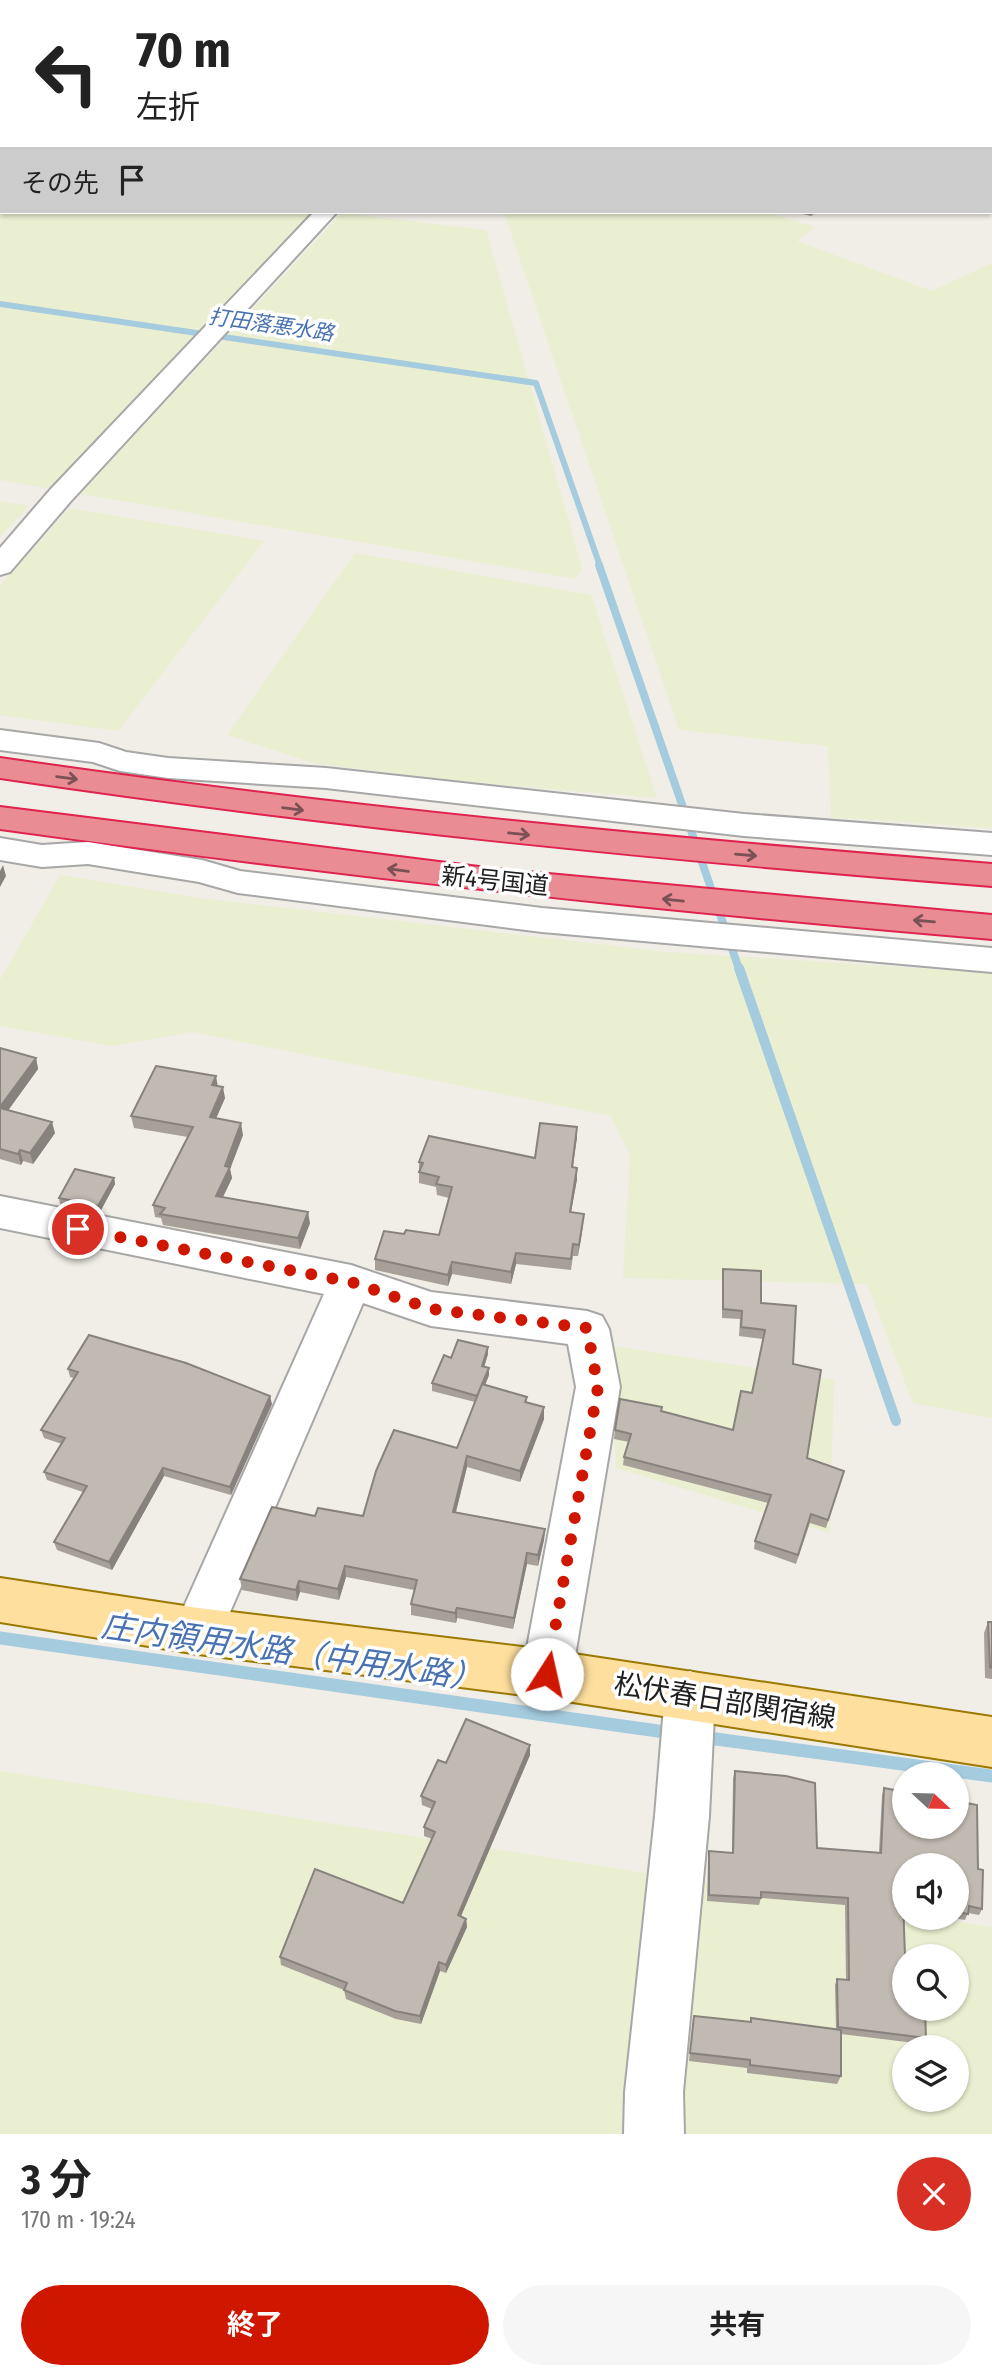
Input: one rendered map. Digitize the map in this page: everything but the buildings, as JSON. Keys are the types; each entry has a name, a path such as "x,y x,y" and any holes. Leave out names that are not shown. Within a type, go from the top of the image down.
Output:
{"highway":[{"name":"新4号国道","path":"0,768 162,779 559,838 992,876"},
{"name":"新4号国道","path":"0,818 143,850 736,906 992,927"}],"main road":[{"name":"松伏春日部関宿線","path":"0,1600 198,1631 547,1674 992,1742"}],"street":[{"path":"0,566 60,496 324,214"},
{"path":"0,740 99,753 162,779 326,778 744,825 992,844"},
{"path":"0,849 42,856 143,850 238,882 542,920 992,960"},
{"path":"0,1212 351,1282 431,1309 587,1328 598,1387 547,1674"},
{"path":"198,1631 351,1282"},
{"path":"654,2134 654,2092 682,1816 690,1695"}],"green space":[{"path":"0,214 309,214 52,489 0,480"},
{"path":"341,214 486,230 582,568 576,579 80,494"},
{"path":"505,214 771,214 815,227 797,241 932,291 992,263 992,828 831,817 828,746 679,730"},
{"path":"0,501 29,506 0,537"},
{"path":"70,508 264,541 118,731 0,715 0,586"},
{"path":"355,553 591,595 657,798 454,781 313,763 227,735"},
{"path":"60,875 199,898 668,952 992,973 992,1418 913,1403 867,1284 623,1278 630,1155 611,1116 192,1032 112,1046 0,1026 0,980"},
{"path":"612,1346 834,1380 830,1533 616,1468"},
{"path":"0,1771 892,1912 892,1930 969,1930 969,1923 992,1927 992,2134 0,2134"}],"waterway":[{"name":"打田落悪水路","path":"0,304 536,383 600,566"},
{"path":"599,565 739,969"},
{"path":"739,968 896,1421"},
{"name":"庄内領用水路（中用水路）","path":"0,1638 672,1733"},
{"name":"庄内領用水路（中用水路）","path":"701,1737 992,1776"}],"route":[{"path":"78,1229 351,1282 431,1309 587,1328 598,1387 547,1674"}]}
